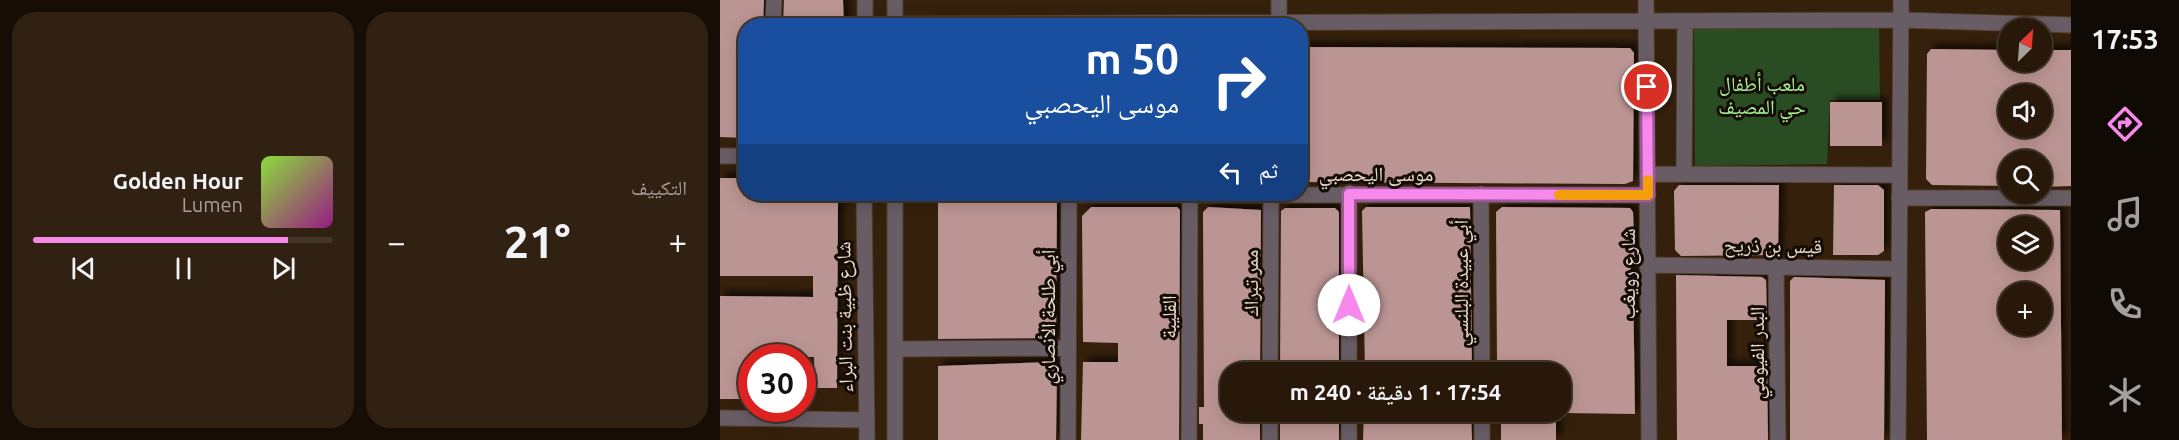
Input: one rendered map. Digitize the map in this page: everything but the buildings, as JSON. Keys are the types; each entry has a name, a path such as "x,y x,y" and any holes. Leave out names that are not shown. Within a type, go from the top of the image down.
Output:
{"street":[{"path":"773,18 774,0"},
{"path":"865,0 865,18"},
{"path":"896,0 896,18"},
{"path":"1274,18 1279,0"},
{"name":"شارع رويغب","path":"1646,0 1649,440"},
{"path":"1898,440 1901,0"},
{"path":"1308,24 1901,20 2071,25"},
{"path":"1684,174 1685,22"},
{"path":"720,156 738,156"},
{"path":"1648,174 1900,175"},
{"name":"موسى اليحصبي","path":"1308,194 1648,195"},
{"path":"1349,194 1349,362"},
{"name":"أبي عبيدة البلنسي","path":"1481,194 1482,362"},
{"path":"1899,198 2071,198"},
{"name":"شارع ظبية بنت البراء","path":"864,201 867,440"},
{"path":"895,201 895,440"},
{"name":"أبي طلحة الأنصاري","path":"1068,440 1069,201"},
{"name":"القليبة","path":"1189,440 1190,201"},
{"name":"ممر تبراك","path":"1270,362 1271,201"},
{"name":"قيس بن ذريح","path":"1647,265 1899,269"},
{"name":"البدر الفيومي","path":"1776,266 1778,440"},
{"path":"895,349 1068,348"},
{"path":"720,418 867,420"},
{"path":"1270,422 1270,440"},
{"path":"1350,422 1350,440"},
{"path":"1482,422 1482,440"}],"green space":[{"name":"ملعب أطفال حي المصيف","path":"1879,27 1880,100 1830,100 1827,164 1695,166 1694,28"}],"slow traffic":[{"path":"1559,195 1648,195 1648,180"}],"route":[{"path":"1349,305 1349,194 1648,195 1647,87"}]}
